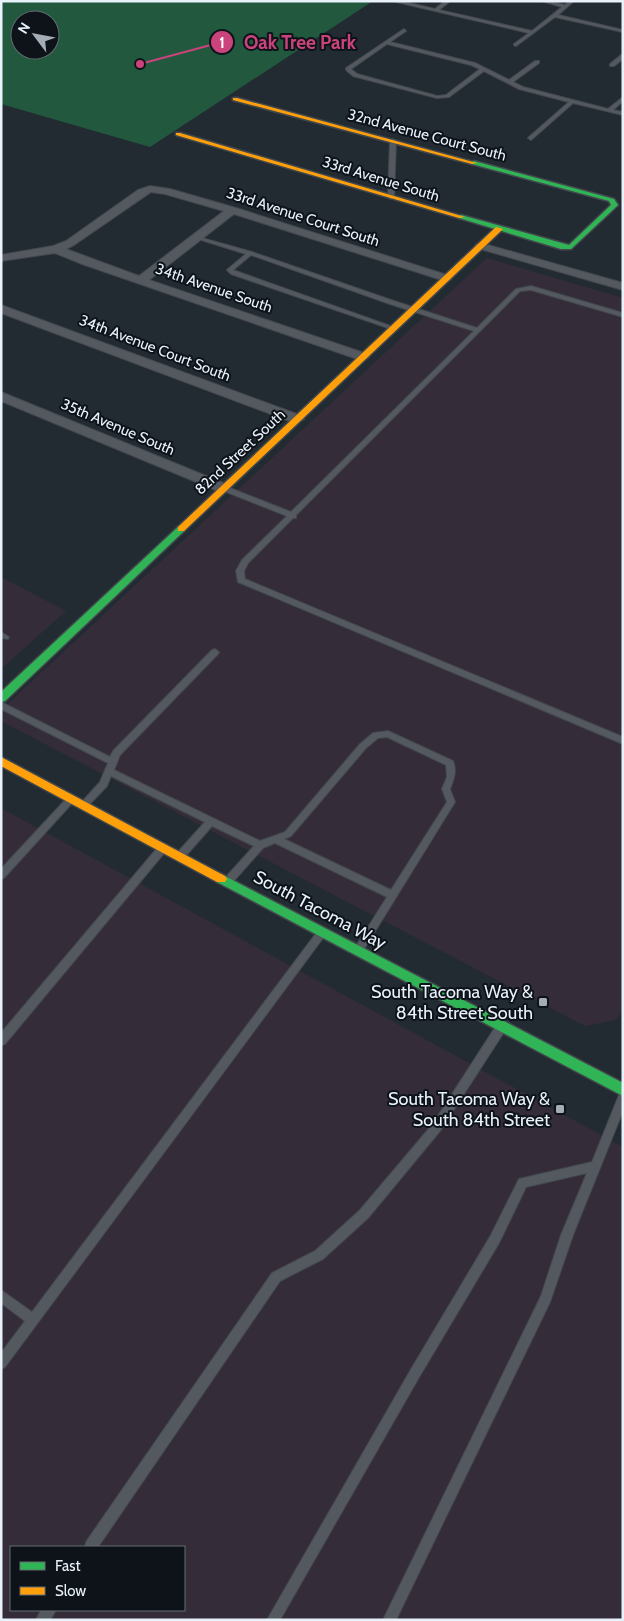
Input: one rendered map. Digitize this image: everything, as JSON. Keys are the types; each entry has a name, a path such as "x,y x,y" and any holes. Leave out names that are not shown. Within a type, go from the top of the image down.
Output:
{"street":[{"name":"32nd Avenue Court South","path":"234,99 612,200 615,205 575,245"},
{"name":"33rd Avenue South","path":"178,134 564,247 571,248 575,245"},
{"name":"33rd Avenue Court South","path":"56,250 70,243 142,192 150,189 166,191 232,210 446,278"},
{"path":"140,280 232,210"},
{"name":"82nd Street South","path":"1,698 500,229"},
{"path":"481,246 623,287"},
{"path":"1,258 56,250"},
{"name":"34th Avenue South","path":"56,250 363,357"},
{"name":"34th Avenue Court South","path":"1,309 297,419"},
{"name":"35th Avenue South","path":"1,396 223,488"},
{"name":"South Tacoma Way","path":"6,766 71,798 322,933 623,1090"}],"lane":[{"path":"394,1 532,32"},
{"path":"436,10 448,1"},
{"path":"544,1 566,6"},
{"path":"516,45 572,1"},
{"path":"554,15 623,32"},
{"path":"404,30 348,69 355,76 437,97 447,96 484,69"},
{"path":"386,42 474,64 521,88 623,114"},
{"path":"612,65 623,56"},
{"path":"510,82 537,62"},
{"path":"609,111 623,98"},
{"path":"531,138 572,101"},
{"path":"391,197 393,141"},
{"path":"197,237 364,292 412,310 478,330"},
{"path":"250,254 230,270 233,274 394,328"},
{"path":"623,315 543,291 518,290 245,562 240,571 241,580 623,742"},
{"path":"223,488 293,516"},
{"path":"84,805 104,784 116,753 216,652"},
{"path":"1,705 211,821 260,845"},
{"path":"228,882 260,845 288,834 363,746 376,735 388,734 450,763 451,777 446,789 451,802 358,951"},
{"path":"1,875 71,798"},
{"path":"180,856 211,821"},
{"path":"275,839 392,895"},
{"path":"1,1040 163,848"},
{"path":"1,1363 322,933"},
{"path":"92,1546 276,1277 319,1256 364,1214 436,1128 502,1027"},
{"path":"389,1620 546,1298 567,1235 623,1098"},
{"path":"274,1620 414,1375 495,1239 523,1182 595,1166"},
{"path":"1,1296 33,1319"}],"shaded area":[{"path":"487,258 623,298 623,1008 616,1020 585,1026 1,721 1,710"},
{"path":"1,577 66,611 1,669"},
{"path":"1,808 623,1147 623,1620 1,1620"}],"green space":[{"path":"1,1 373,1 150,147 1,104"}],"traffic: fast":[{"path":"461,217 564,247 571,247 615,205 612,200 474,163"},
{"path":"1,698 181,529"},
{"path":"221,879 623,1090"}],"traffic: slow":[{"path":"235,99 474,163"},
{"path":"178,134 461,217"},
{"path":"181,529 499,229"},
{"path":"1,761 221,879"}],"place":[{"name":"Oak Tree Park","path":"140,64"},
{"name":"South Tacoma Way & 84th Street South","path":"543,1002"},
{"name":"South Tacoma Way & South 84th Street","path":"560,1109"}]}
